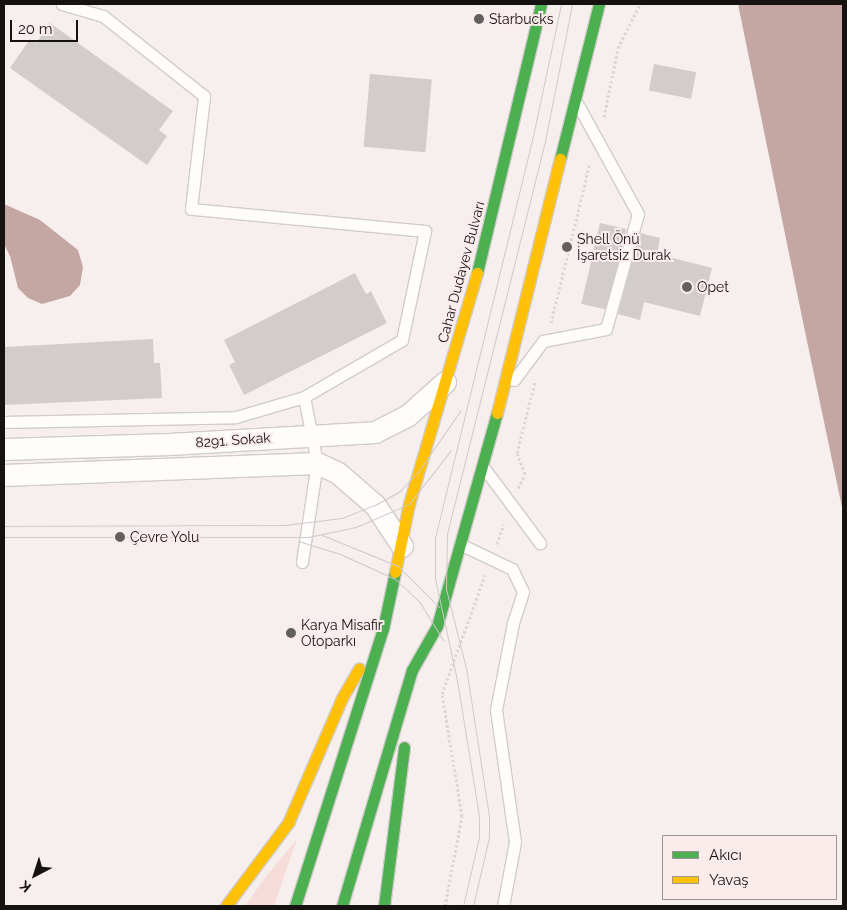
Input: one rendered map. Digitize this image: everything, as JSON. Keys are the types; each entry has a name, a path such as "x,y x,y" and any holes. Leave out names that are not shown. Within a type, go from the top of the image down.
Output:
{"main road":[{"name":"Cahar Dudayev Bulvarı","path":"383,629 402,546 409,504 445,382 462,332 503,171 541,4"},
{"path":"342,906 412,670 436,626 502,396 599,4"},
{"path":"226,906 288,823 342,698 383,629"},
{"path":"295,906 383,629"},
{"path":"384,906 412,670"}],"street":[{"name":"8291. Sokak","path":"4,449 169,444 313,434 374,432 407,416 445,382"},
{"name":"8291. Sokak","path":"4,475 317,463 338,473 375,505 402,546"}],"lane":[{"path":"4,422 236,417 304,397 402,340 425,232 191,208 204,96 103,16 62,4"},
{"path":"502,396 543,341 606,329 638,214 575,100"},
{"path":"302,562 317,463 313,434 304,397"},
{"path":"482,465 540,543"},
{"path":"459,544 512,569 523,592 513,623 496,710 515,842 503,906"}],"path":[{"path":"547,340 591,159 598,142 618,48 640,4"},
{"path":"529,404 536,378"},
{"path":"442,694 462,816 445,906"}],"shaded area":[{"path":"738,4 843,4 843,512 803,322"},
{"path":"4,204 40,220 78,250 83,267 80,285 70,296 42,304 28,298 18,288 10,256 4,244"},
{"path":"297,839 274,906 245,906 267,875"}],"building":[{"path":"50,23 173,111 159,130 167,136 147,165 10,68 30,39 36,43"},
{"path":"654,64 696,72 691,99 649,91"},
{"path":"370,74 432,79 425,152 364,147"},
{"path":"600,223 626,229 608,310 581,304"},
{"path":"640,233 660,238 657,254 712,268 700,316 644,302 640,320 618,314"},
{"path":"355,273 366,294 371,291 387,323 244,395 229,365 235,362 224,340"},
{"path":"153,339 154,363 160,363 162,398 4,405 5,347"}],"tram line":[{"path":"463,906 479,837 479,816 457,680 435,578 435,538 533,136 561,4"},
{"path":"473,906 489,837 489,816 466,668 446,589 447,534 544,146 572,4"},
{"path":"4,526 285,525 342,518 375,505 400,491 418,472 461,410"},
{"path":"4,537 308,537 356,527 409,504 451,450"},
{"path":"322,535 398,566 439,607"},
{"path":"298,541 340,554 395,579 419,601 443,640"}],"traffic: fast":[{"path":"477,273 541,4"},
{"path":"560,159 599,4"},
{"path":"342,906 412,670 437,626 497,413"},
{"path":"295,906 383,629 395,572"},
{"path":"384,906 404,747"}],"traffic: slow":[{"path":"497,413 560,159"},
{"path":"395,572 409,504 477,273"},
{"path":"226,906 288,823 342,698 359,669"}],"place":[{"name":"Starbucks","path":"479,19"},
{"name":"Shell Önü İşaretsiz Durak","path":"567,247"},
{"name":"Opet","path":"687,287"},
{"name":"Çevre Yolu","path":"120,537"},
{"name":"Karya Misafir Otoparkı","path":"291,633"}]}
